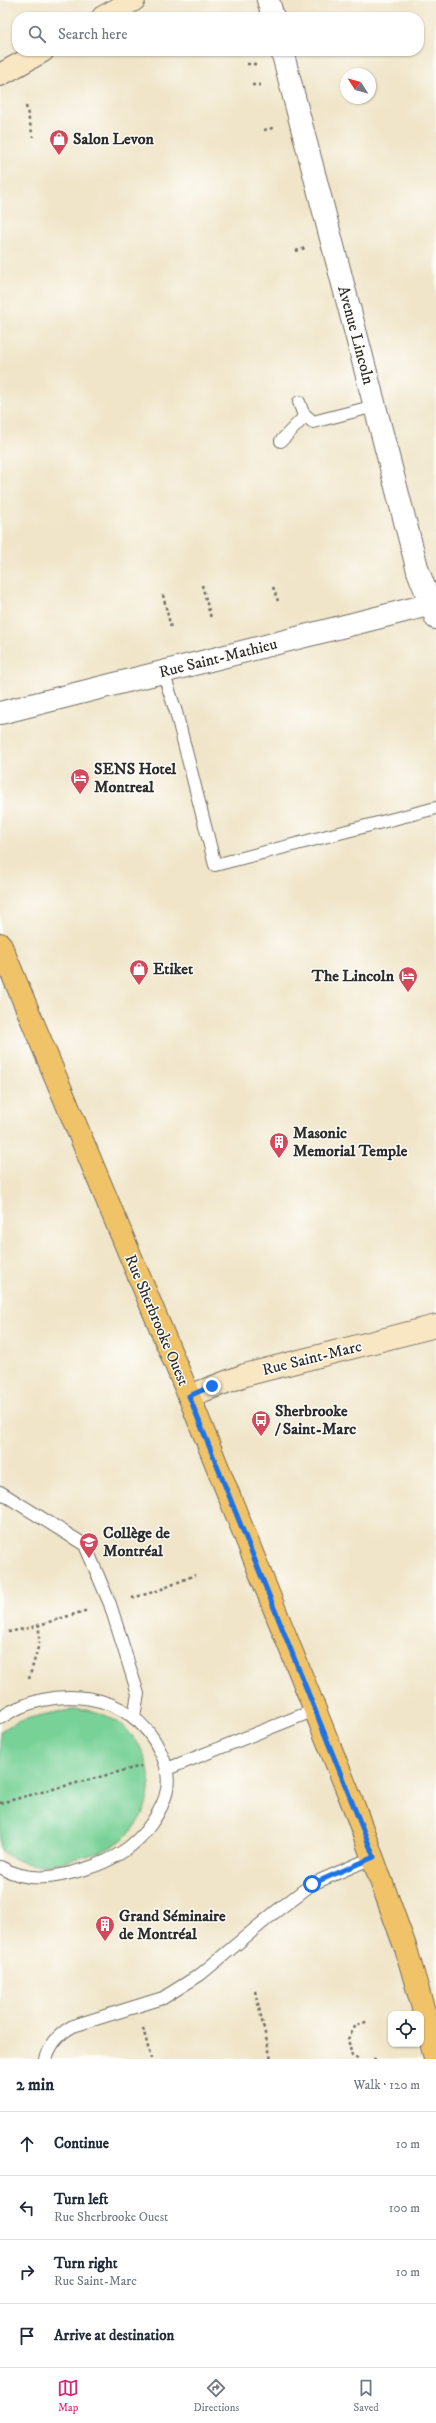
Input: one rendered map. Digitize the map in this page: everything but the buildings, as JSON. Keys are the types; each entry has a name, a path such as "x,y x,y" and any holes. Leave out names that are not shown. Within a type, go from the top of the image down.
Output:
{"main road":[{"name":"Rue Sherbrooke Ouest","path":"0,944 189,1396 374,1857 430,2013 435,2059"}],"street":[{"path":"112,12 134,0"},
{"path":"268,0 272,12"},
{"path":"0,75 34,56"},
{"name":"Avenue Lincoln","path":"283,56 418,571 434,609"},
{"name":"Rue Saint-Mathieu","path":"0,713 163,672 434,609"},
{"name":"Rue Saint-Marc","path":"189,1396 245,1375 436,1326"}],"lane":[{"path":"299,402 305,416 316,422 375,406"},
{"path":"281,441 305,416"},
{"path":"163,672 176,712 215,865 436,808"},
{"path":"0,1492 85,1544 110,1604 138,1694 134,1716"},
{"path":"0,1718 32,1704 65,1698 103,1702 134,1716 154,1739 167,1769 169,1788 162,1808 147,1830 135,1842 117,1856 92,1867 48,1878 22,1876 0,1867"},
{"path":"167,1769 315,1710"},
{"path":"46,2059 57,2038 72,2026 163,1998 201,1974 274,1913 312,1884 374,1857"}],"path":[{"path":"252,85 266,85"},
{"path":"26,106 33,137"},
{"path":"264,130 278,128"},
{"path":"202,585 211,618"},
{"path":"273,587 278,601"},
{"path":"163,595 171,628"},
{"path":"129,1599 157,1591 195,1575"},
{"path":"8,1632 40,1625 95,1608"},
{"path":"27,1685 39,1644 40,1625"},
{"path":"0,1803 148,1765"},
{"path":"255,1991 272,2059"},
{"path":"141,2020 151,2059"},
{"path":"358,2059 352,2056 348,2039 356,2025 369,2021"}],"green space":[{"path":"72,1710 93,1711 113,1719 128,1731 140,1746 147,1764 149,1782 147,1801 139,1819 126,1836 107,1849 61,1863 34,1865 16,1860 0,1849 0,1732 7,1727 25,1720"}],"place":[{"name":"Salon Levon","path":"59,156"},
{"name":"SENS Hotel Montreal","path":"80,795"},
{"name":"Etiket","path":"139,986"},
{"name":"The Lincoln","path":"408,993"},
{"name":"Masonic Memorial Temple","path":"279,1159"},
{"name":"Sherbrooke / Saint-Marc","path":"261,1437"},
{"name":"Collège de Montréal","path":"89,1559"},
{"name":"Grand Séminaire de Montréal","path":"105,1942"}],"route":[{"path":"212,1386 189,1396 374,1857 348,1867 312,1884"}]}
